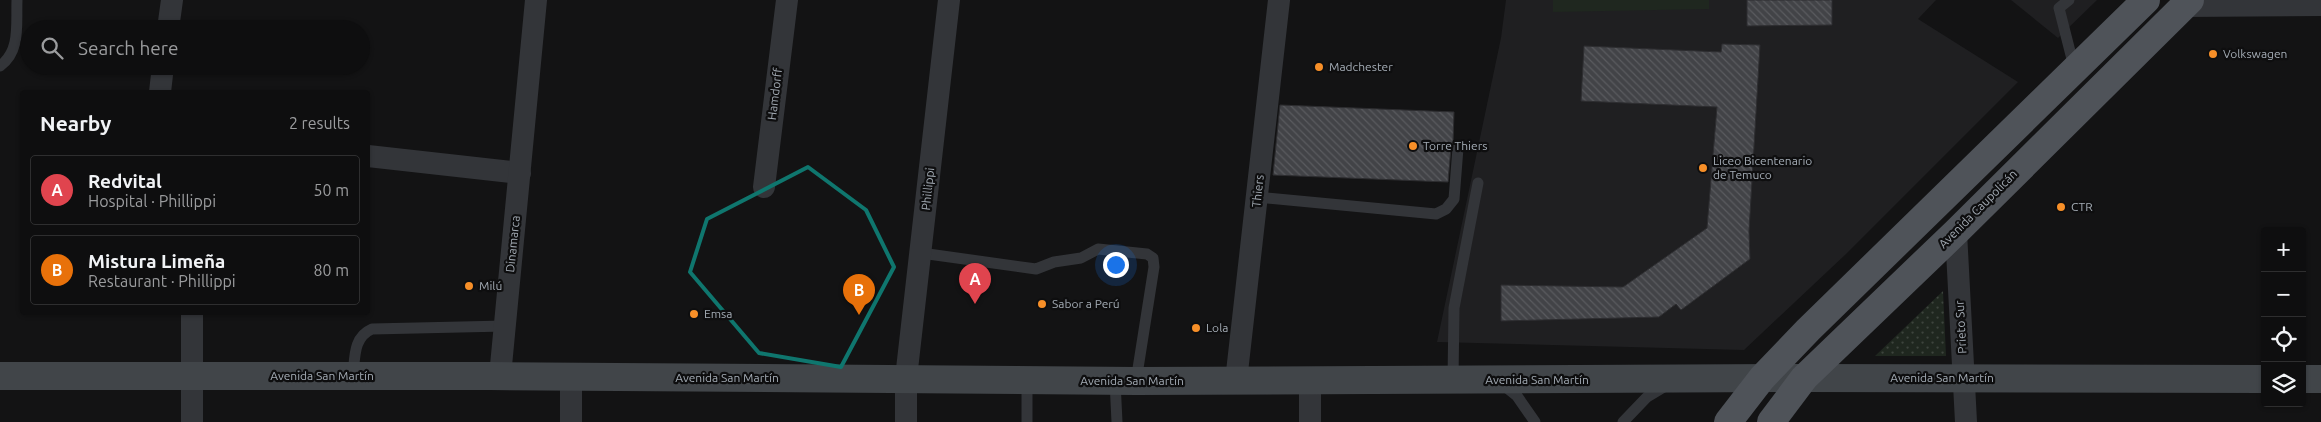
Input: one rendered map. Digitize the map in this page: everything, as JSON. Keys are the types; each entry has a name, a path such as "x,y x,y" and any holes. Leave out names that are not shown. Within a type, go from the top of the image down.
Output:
{"main road":[{"path":"1728,422 1762,378 1808,330 2146,0"},
{"name":"Avenida Caupolicán","path":"1771,422 1804,378 1956,232 2187,3"},
{"name":"Avenida San Martín","path":"0,376 500,376 1126,381 1762,378 2261,379"},
{"path":"2306,379 2321,379"}],"street":[{"path":"169,20 172,0"},
{"name":"Dinamarca","path":"500,376 536,0"},
{"name":"Hamdorff","path":"764,187 787,0"},
{"name":"Phillippi","path":"906,422 906,378 949,0"},
{"name":"Thiers","path":"1236,381 1279,0"},
{"path":"2187,3 2321,5"},
{"path":"160,90 162,75"},
{"path":"370,156 520,173"},
{"name":"Prieto Sur","path":"1956,232 1966,422"},
{"path":"192,315 192,422"},
{"path":"570,377 571,422"},
{"path":"1310,381 1310,422"}],"lane":[{"path":"0,66 10,58 14,50 17,0"},
{"path":"2068,0 2059,8 2075,71"},
{"path":"1257,197 1436,214 1446,209 1454,199 1458,148"},
{"path":"1453,380 1454,308 1478,182"},
{"path":"920,253 1036,269 1054,262 1081,258 1098,249 1147,254 1153,258 1154,266 1117,422"},
{"path":"353,376 357,344 365,332 372,329 505,326"},
{"path":"1623,422 1650,394 1682,379"},
{"path":"1027,380 1027,422"},
{"path":"1495,380 1516,396 1535,422"}],"highlighted area":[{"path":"808,167 866,210 894,267 841,367 759,353 690,272 707,219"}],"shaded area":[{"name":"Liceo Bicentenario de Temuco","path":"1506,0 1936,0 1918,19 2018,82 1846,254 1744,350 1437,342 1501,38"},
{"path":"1553,0 1709,0 1709,9 1553,12"},
{"path":"2011,0 2097,0 2058,38"},
{"path":"1943,291 1946,356 1875,356"}],"building":[{"path":"1747,0 1832,0 1832,25 1747,26"},
{"path":"1722,44 1760,45 1749,231 1750,259 1681,310 1676,304 1659,317 1501,321 1501,285 1623,287 1707,228 1717,107 1581,101 1584,46 1721,52"},
{"path":"1280,105 1454,112 1453,142 1448,182 1273,175"}],"place":[{"name":"Volkswagen","path":"2213,54"},
{"name":"Madchester","path":"1319,67"},
{"name":"Torre Thiers","path":"1413,146"},
{"name":"Liceo Bicentenario de Temuco","path":"1703,168"},
{"name":"CTR","path":"2061,207"},
{"name":"Milú","path":"469,286"},
{"name":"Redvital","path":"975,304"},
{"name":"Sabor a Perú","path":"1042,304"},
{"name":"Emsa","path":"694,314"},
{"name":"Mistura Limeña","path":"859,315"},
{"name":"Lola","path":"1196,328"}]}
